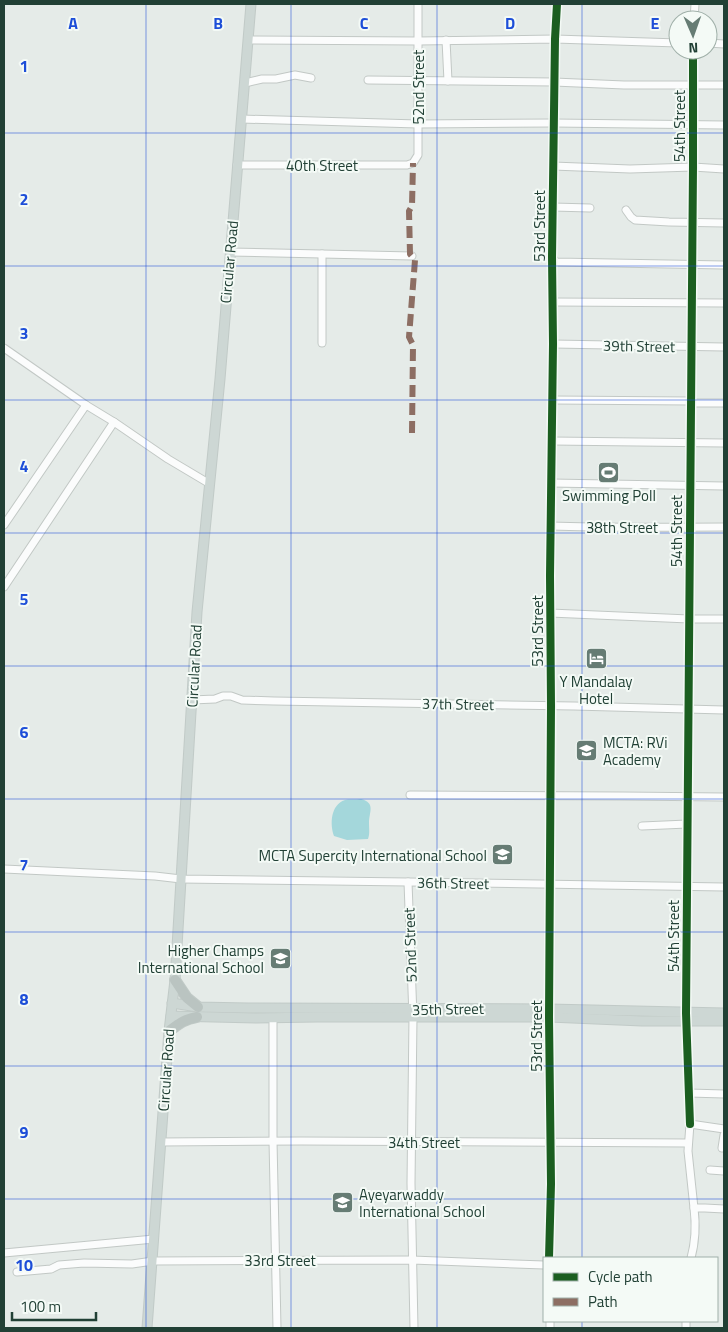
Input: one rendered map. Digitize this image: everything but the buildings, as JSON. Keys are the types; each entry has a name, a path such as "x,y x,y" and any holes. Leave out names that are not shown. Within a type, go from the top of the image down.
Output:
{"highway":[{"path":"169,1032 178,1023 197,1012 175,980"}],"main road":[{"name":"Circular Road","path":"147,1328 169,1032 175,980 197,612 220,379 251,4"},
{"name":"35th Street","path":"172,1003 197,1012 248,1018 413,1013"},
{"name":"35th Street","path":"171,1016 248,1008 413,1013 549,1013 686,1017"},
{"path":"248,1008 248,1018"},
{"path":"686,1017 724,1013"},
{"path":"686,1017 724,1021"}],"street":[{"name":"52nd Street","path":"407,165 413,163 418,155 418,4"},
{"name":"53rd Street","path":"549,1257 551,1184 549,1013 550,526 554,82 557,4"},
{"path":"249,40 418,41 555,39 668,42"},
{"path":"446,40 448,81"},
{"name":"54th Street","path":"691,1257 695,1226 688,1143 690,1124 686,1017 693,60"},
{"path":"245,83 295,75 311,78"},
{"path":"368,80 724,85"},
{"path":"242,119 418,124 724,125"},
{"name":"40th Street","path":"238,165 407,165"},
{"path":"553,166 630,169 693,167 724,169"},
{"path":"553,207 590,208"},
{"path":"626,210 635,220 724,223"},
{"path":"230,252 412,256"},
{"path":"322,254 322,343"},
{"path":"552,257 556,262 724,265"},
{"path":"553,302 724,303"},
{"name":"39th Street","path":"553,344 724,347"},
{"path":"4,348 86,405 210,484"},
{"path":"552,400 724,403"},
{"path":"4,525 86,405"},
{"path":"4,587 114,422"},
{"path":"552,441 724,443"},
{"path":"551,483 724,486"},
{"name":"38th Street","path":"550,526 724,528"},
{"path":"550,613 724,619"},
{"name":"37th Street","path":"192,700 231,696 242,700 724,710"},
{"path":"410,795 724,797"},
{"path":"642,826 687,824"},
{"name":"36th Street","path":"4,869 155,876 181,880 724,887"},
{"name":"52nd Street","path":"408,882 413,1013 412,1260 414,1328"},
{"path":"273,1018 273,1141 277,1328"},
{"path":"689,1093 724,1094"},
{"path":"690,1124 724,1129"},
{"path":"722,1148 724,1135"},
{"name":"34th Street","path":"161,1142 688,1143"},
{"path":"710,1170 724,1171"},
{"path":"694,1208 724,1209"},
{"path":"4,1253 154,1239"},
{"name":"33rd Street","path":"17,1272 51,1269 59,1266 84,1263 132,1264 153,1261 412,1260 543,1265"}],"water":[{"path":"361,799 369,803 371,808 368,839 347,840 334,836 332,816 336,806 345,800"}],"marked path":[{"path":"412,433 413,345 409,337 415,260 410,254 409,211 412,206 413,163"}],"cycle path":[{"path":"549,1257 551,1184 549,1017 552,257 557,4"},
{"path":"690,1124 686,1013 693,60"}],"place":[{"name":"Swimming Poll","path":"609,472"},
{"name":"Y Mandalay Hotel","path":"596,658"},
{"name":"MCTA: RVi Academy","path":"587,751"},
{"name":"MCTA Supercity International School","path":"503,855"},
{"name":"Higher Champs International School","path":"280,959"},
{"name":"Ayeyarwaddy International School","path":"343,1203"}]}
